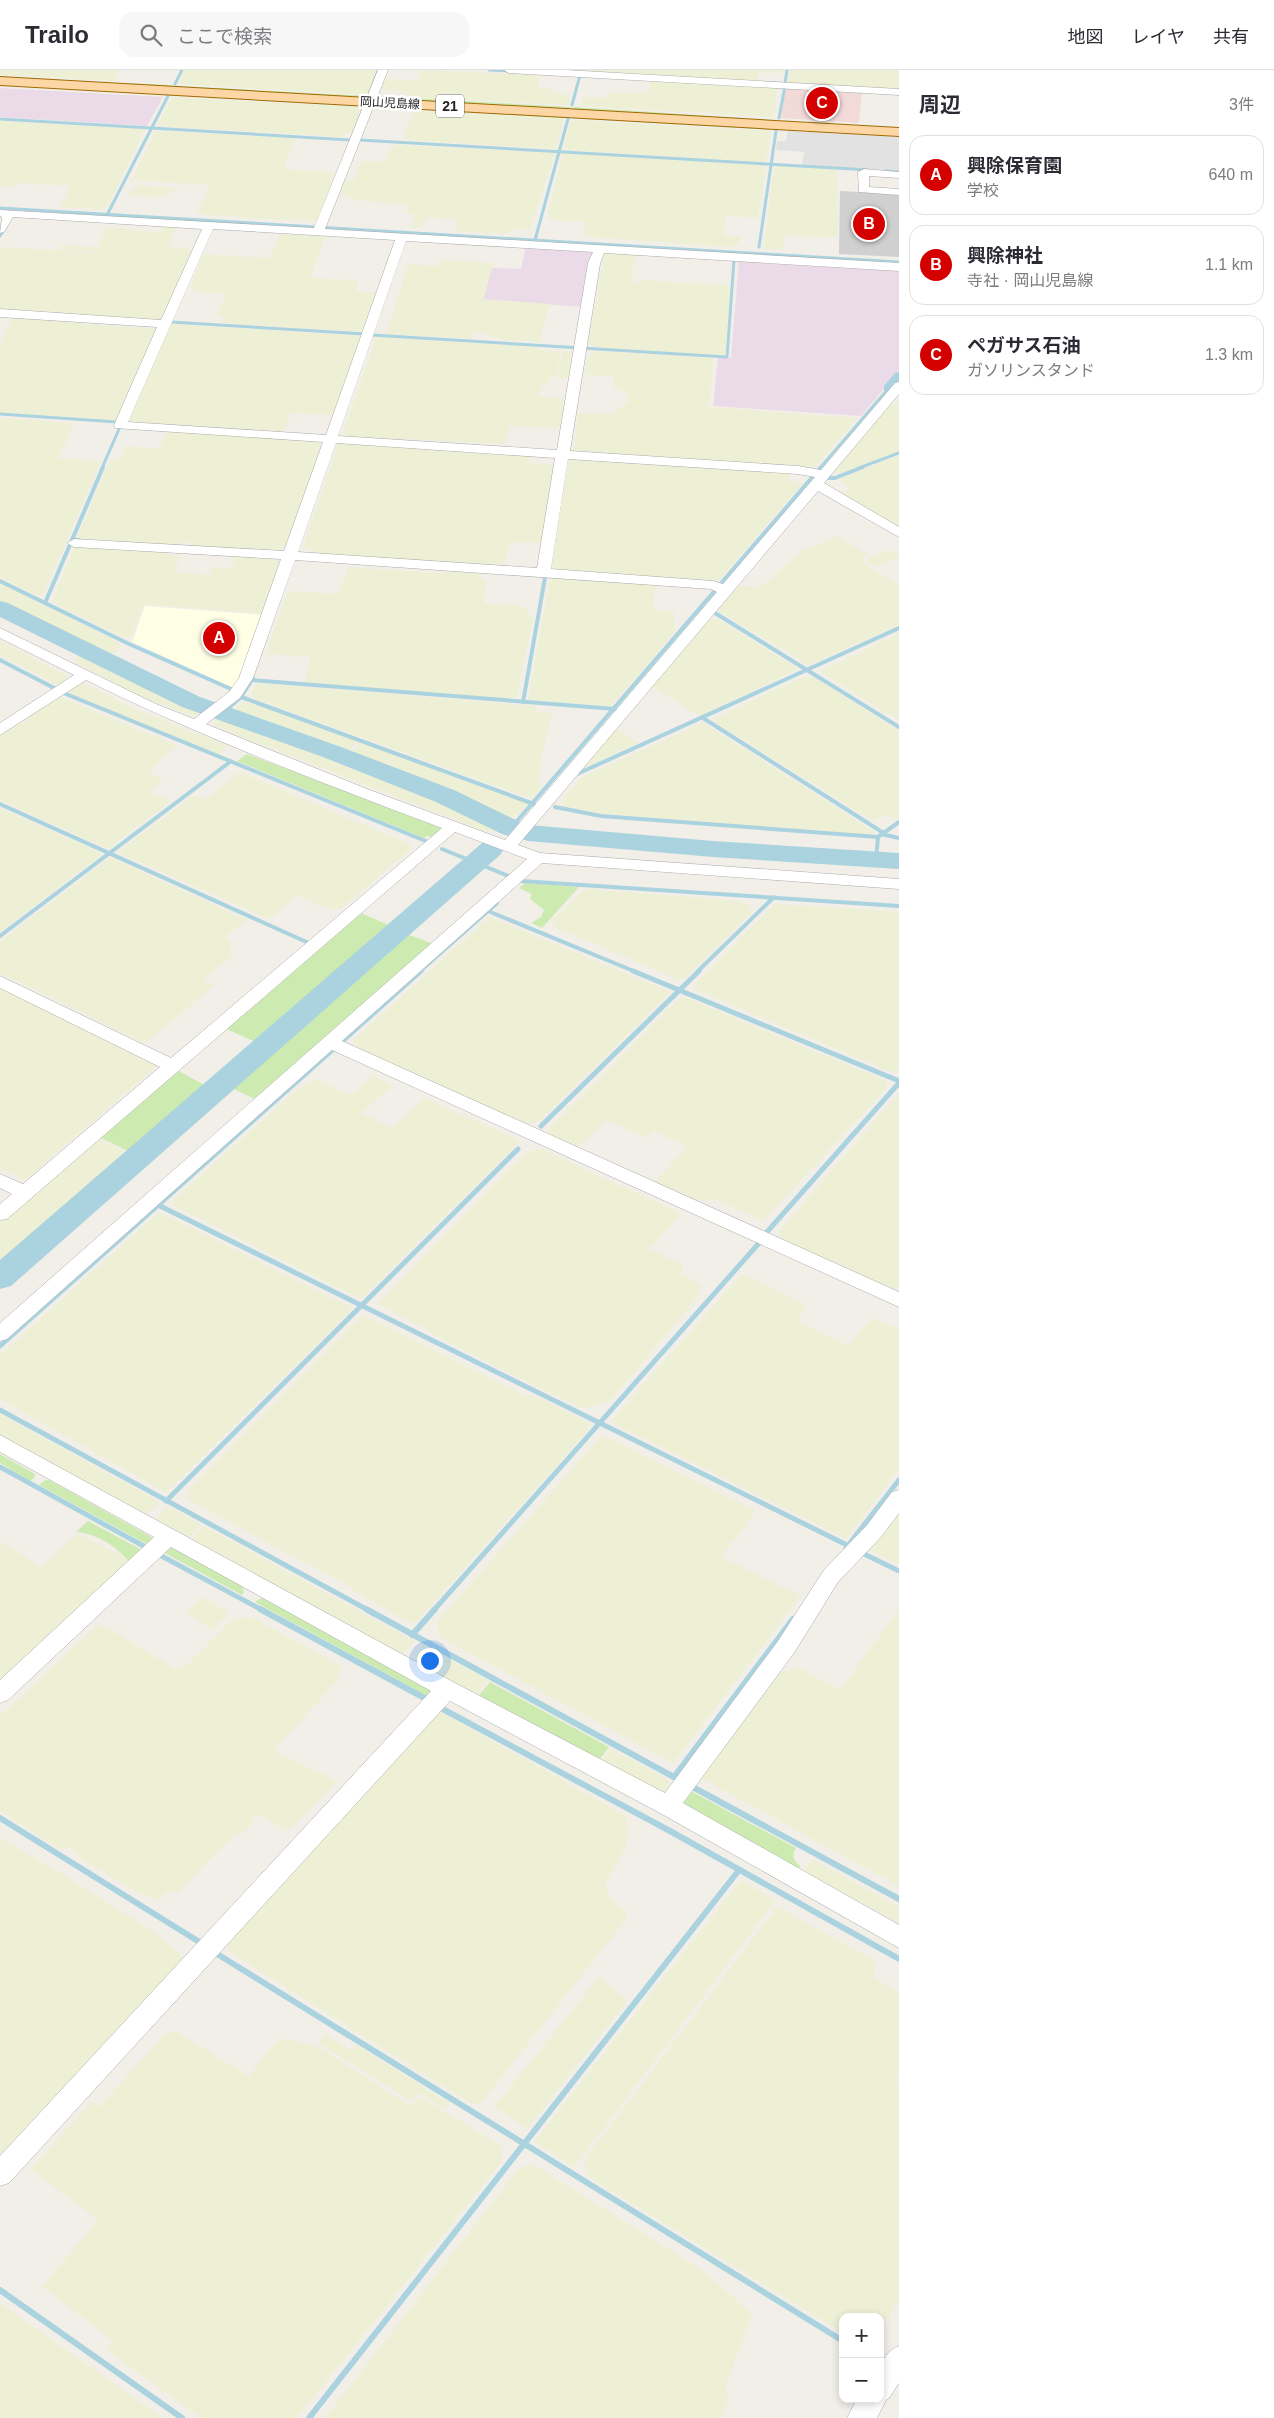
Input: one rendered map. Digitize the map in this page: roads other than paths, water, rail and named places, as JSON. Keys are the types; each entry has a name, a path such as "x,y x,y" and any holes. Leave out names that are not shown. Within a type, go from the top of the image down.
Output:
{"main road":[{"name":"岡山児島線","path":"0,81 899,132"}],"street":[{"path":"320,229 383,70"},
{"path":"509,70 782,81 899,92"},
{"path":"899,175 864,172 863,190 899,192"},
{"path":"0,230 5,213 209,225 320,229 402,237 599,249 755,255 899,267"},
{"path":"0,313 167,323 209,225"},
{"path":"196,726 239,690 246,678 402,237"},
{"path":"545,573 562,454 594,263 597,260 599,249"},
{"path":"162,324 164,326 120,425 562,454 819,476 899,533"},
{"path":"510,844 721,588 899,386"},
{"path":"74,543 545,573 721,588"},
{"path":"0,632 150,708 361,792 453,826 510,844 538,858 899,884"},
{"path":"0,730 84,674"},
{"path":"0,1214 170,1065 453,826"},
{"path":"0,1334 335,1044 538,858"},
{"path":"0,981 170,1065"},
{"path":"335,1044 899,1300"},
{"path":"0,1180 25,1193"},
{"path":"0,1443 158,1546 438,1699 679,1791 899,1938"},
{"path":"679,1791 786,1647 831,1576 851,1552 874,1531 899,1498"},
{"path":"0,1694 158,1546"},
{"path":"0,2174 438,1699"},
{"path":"884,2383 899,2359"},
{"path":"862,2418 871,2403"}],"waterway":[{"path":"175,84 182,70"},
{"path":"489,70 512,71"},
{"path":"785,83 787,70"},
{"path":"572,105 580,75"},
{"path":"779,118 785,86"},
{"path":"152,128 168,96"},
{"path":"0,119 152,128"},
{"path":"559,152 568,119"},
{"path":"107,214 152,128"},
{"path":"152,128 350,140"},
{"path":"771,164 776,131"},
{"path":"360,140 559,152"},
{"path":"535,240 559,152"},
{"path":"559,152 771,164"},
{"path":"759,247 771,164"},
{"path":"771,164 869,170"},
{"path":"885,171 899,172"},
{"path":"0,208 107,214"},
{"path":"107,214 899,262"},
{"path":"0,236 6,227"},
{"path":"372,335 727,357 734,260"},
{"path":"171,322 365,334"},
{"path":"888,389 899,376"},
{"path":"820,468 888,389"},
{"path":"0,414 117,422"},
{"path":"102,468 120,427"},
{"path":"859,468 899,453"},
{"path":"72,540 103,467"},
{"path":"613,709 821,467"},
{"path":"828,478 835,478 863,467"},
{"path":"45,603 72,540"},
{"path":"72,540 79,540"},
{"path":"523,702 546,572"},
{"path":"0,581 45,603"},
{"path":"45,603 127,643 231,689"},
{"path":"0,608 191,702 332,752 445,796 511,828 528,833 713,849 899,861"},
{"path":"715,613 807,670"},
{"path":"807,670 899,628"},
{"path":"0,660 56,689"},
{"path":"577,774 807,670"},
{"path":"807,670 899,727"},
{"path":"241,697 253,678"},
{"path":"252,680 523,702"},
{"path":"61,692 428,842"},
{"path":"224,712 241,697"},
{"path":"241,697 532,803"},
{"path":"523,702 613,709"},
{"path":"532,803 613,709"},
{"path":"703,718 882,832"},
{"path":"109,853 230,762"},
{"path":"511,828 532,803"},
{"path":"0,804 109,853"},
{"path":"555,807 601,816 878,837"},
{"path":"882,834 899,822"},
{"path":"878,837 882,834"},
{"path":"882,834 899,838"},
{"path":"876,860 878,837"},
{"path":"442,849 521,881 773,898"},
{"path":"0,1278 491,849"},
{"path":"0,936 109,853"},
{"path":"109,853 311,944"},
{"path":"697,972 773,898"},
{"path":"773,898 899,906"},
{"path":"419,972 497,903"},
{"path":"488,911 636,972"},
{"path":"158,1205 421,971"},
{"path":"633,971 679,990"},
{"path":"679,990 699,971"},
{"path":"541,1126 679,990"},
{"path":"679,990 899,1081"},
{"path":"766,1233 899,1083"},
{"path":"362,1305 518,1149"},
{"path":"0,1346 158,1205"},
{"path":"158,1205 362,1305"},
{"path":"600,1423 760,1242"},
{"path":"167,1500 362,1305"},
{"path":"362,1305 600,1423"},
{"path":"0,1410 167,1500"},
{"path":"434,1610 600,1423"},
{"path":"600,1423 848,1545"},
{"path":"0,1467 149,1549"},
{"path":"848,1545 899,1480"},
{"path":"167,1500 368,1610"},
{"path":"860,1552 899,1571"},
{"path":"156,1553 262,1610"},
{"path":"260,1609 430,1701"},
{"path":"366,1609 413,1634"},
{"path":"413,1634 435,1609"},
{"path":"674,1777 793,1619"},
{"path":"413,1634 681,1781"},
{"path":"437,1706 670,1831 899,1959"},
{"path":"689,1785 899,1899"},
{"path":"0,1818 201,1943"},
{"path":"524,2144 739,1870"},
{"path":"214,1952 524,2144"},
{"path":"309,2418 524,2144"},
{"path":"524,2144 839,2339"},
{"path":"0,2290 182,2418"}],"place":[{"name":"ペガサス石油","path":"822,103"},
{"name":"興除神社","path":"869,224"},
{"name":"興除保育園","path":"219,638"}]}
